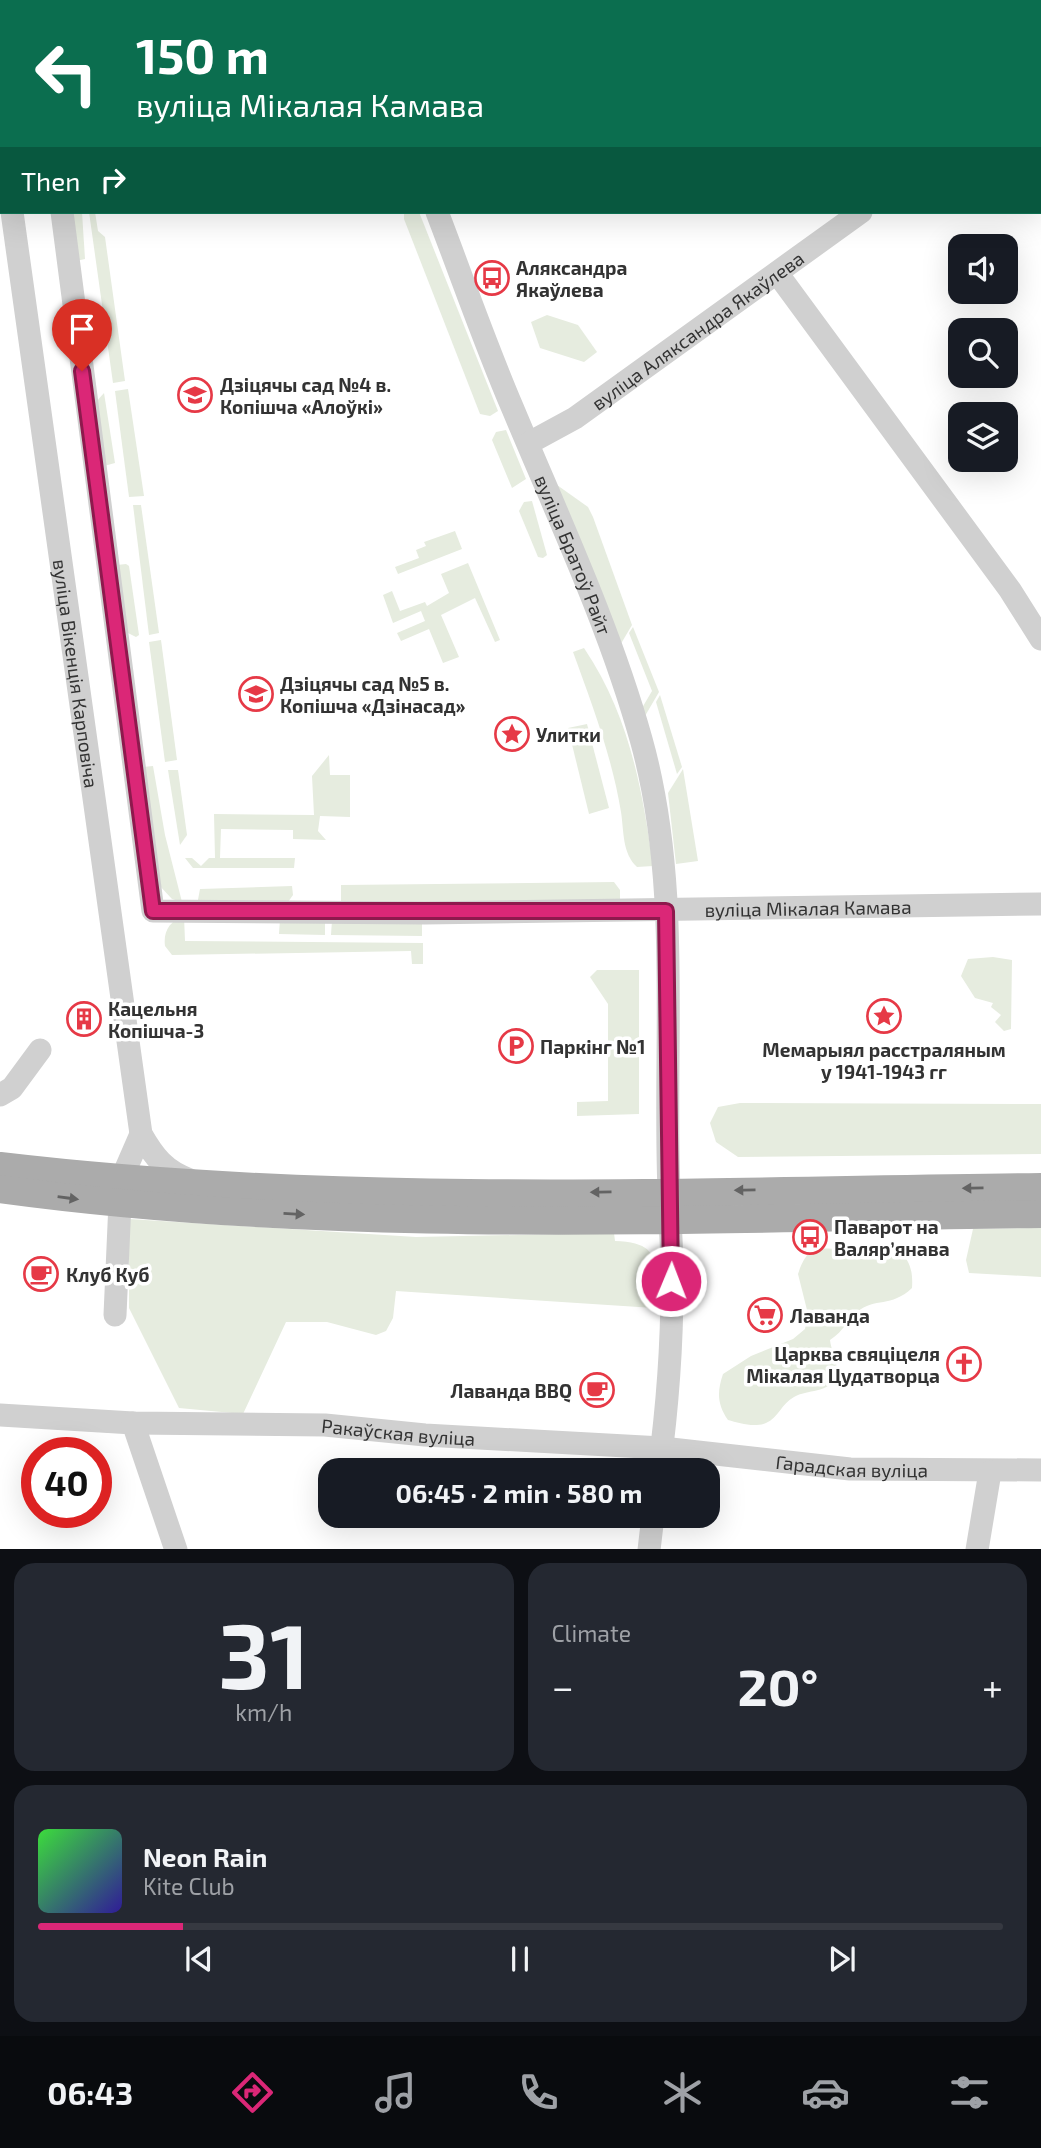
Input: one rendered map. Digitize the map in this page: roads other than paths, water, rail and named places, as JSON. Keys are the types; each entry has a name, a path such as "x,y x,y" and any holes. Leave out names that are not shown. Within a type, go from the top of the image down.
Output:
{"main road":[{"path":"0,1166 120,1193"},
{"path":"669,1205 1041,1187"},
{"path":"0,1189 199,1196 384,1192 669,1205 1041,1214"}],"street":[{"name":"вуліца Вікенція Карповіча","path":"12,214 141,1134"},
{"name":"вуліца Мікалая Камава","path":"62,214 153,911 666,911 1041,904"},
{"name":"вуліца Братоў Райт","path":"438,214 513,411 529,443 600,618 642,740 660,842 666,911 669,1205 672,1254 661,1458"},
{"name":"вуліца Аляксандра Якаўлева","path":"529,443 575,418 858,214"},
{"path":"777,273 1010,590 1041,639"},
{"path":"0,1096 12,1088 40,1050"},
{"path":"115,1315 120,1193 141,1134"},
{"path":"141,1134 158,1161 199,1196"},
{"name":"Ракаўская вуліца","path":"0,1415 133,1423 325,1425 651,1458"},
{"path":"133,1423 176,1549"},
{"name":"Гарадская вуліца","path":"720,1462 850,1469 1041,1471"},
{"path":"977,1549 990,1472"},
{"path":"649,1549 652,1528"}],"place":[{"name":"Аляксандра Якаўлева","path":"492,278"},
{"name":"Дзіцячы сад №4 в. Копішча «Алоўкі»","path":"195,395"},
{"name":"Дзіцячы сад №5 в. Копішча «Дзінасад»","path":"256,694"},
{"name":"Улитки","path":"512,734"},
{"name":"Мемарыял расстраляным у 1941-1943 гг","path":"884,1016"},
{"name":"Кацельня Копішча-3","path":"84,1019"},
{"name":"Паркінг №1","path":"516,1046"},
{"name":"Паварот на Валярʼянава","path":"810,1237"},
{"name":"Клуб Куб","path":"41,1274"},
{"name":"Лаванда","path":"765,1315"},
{"name":"Царква свяціцеля Мікалая Цудатворца","path":"964,1364"},
{"name":"Лаванда BBQ","path":"597,1390"}]}
